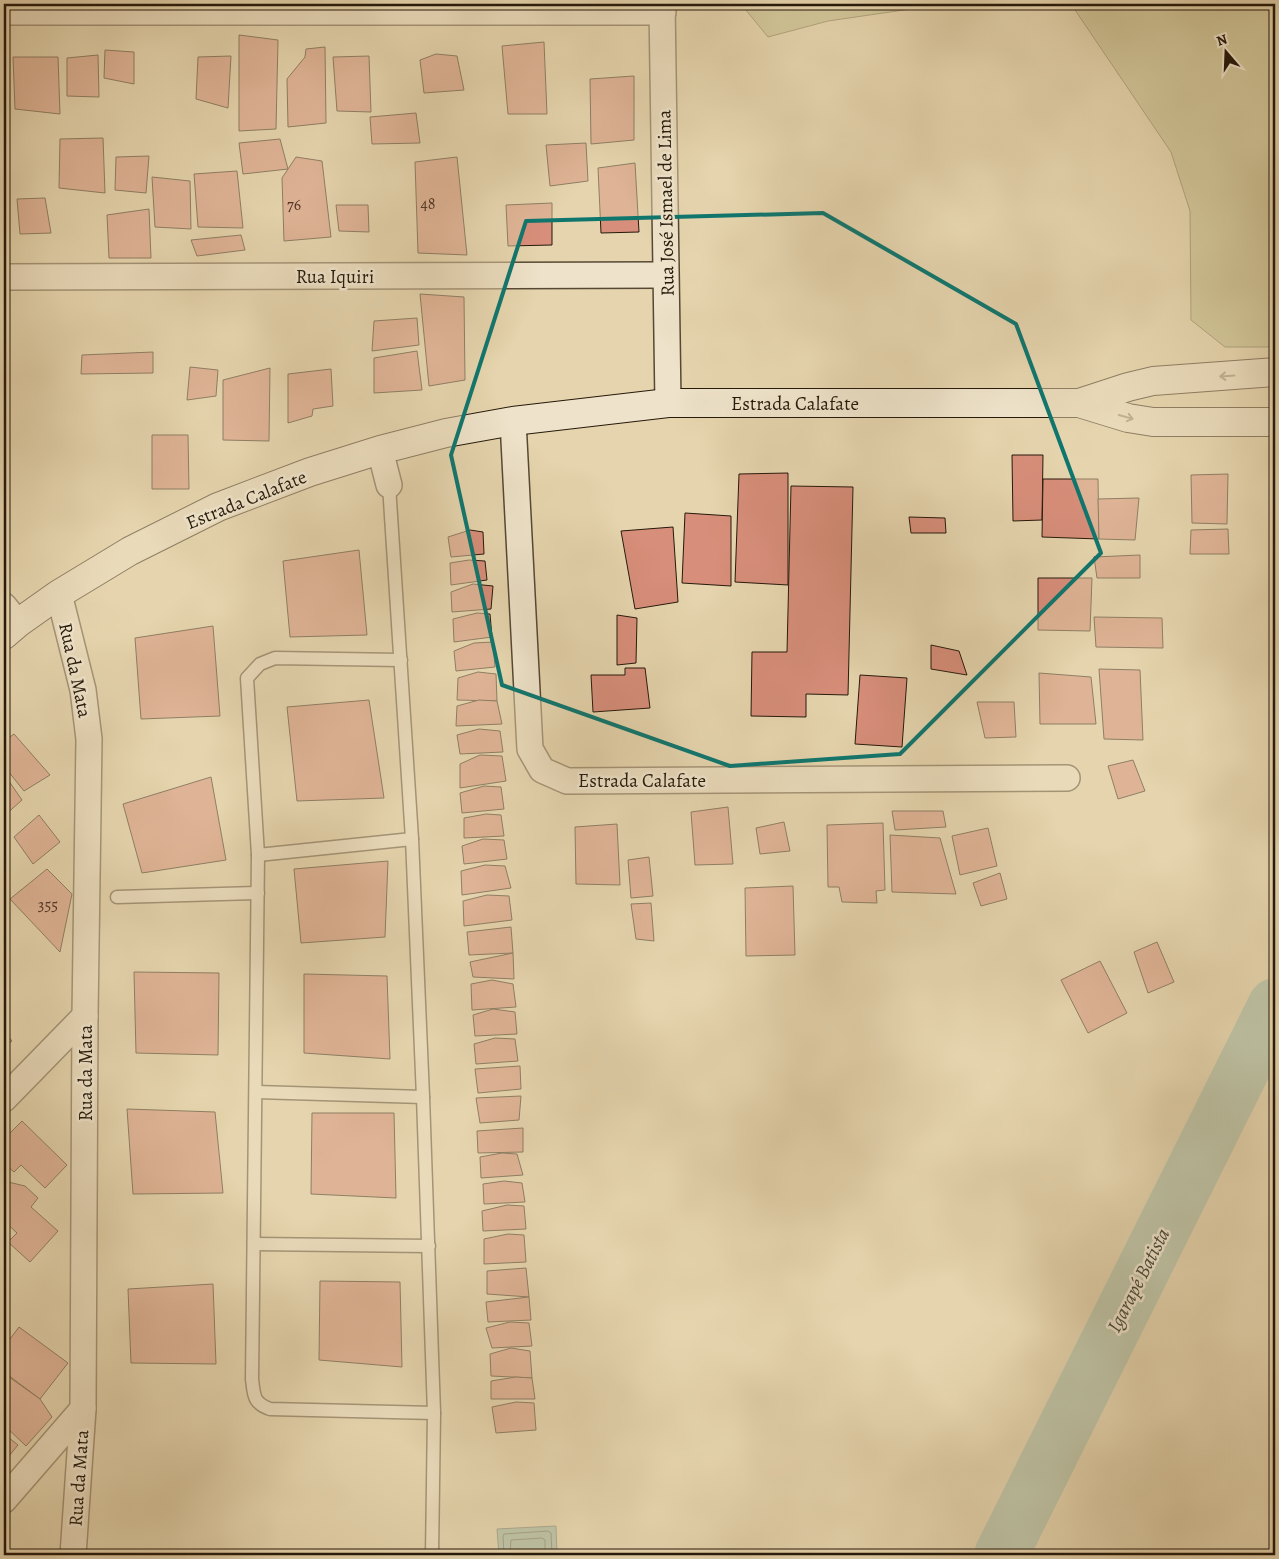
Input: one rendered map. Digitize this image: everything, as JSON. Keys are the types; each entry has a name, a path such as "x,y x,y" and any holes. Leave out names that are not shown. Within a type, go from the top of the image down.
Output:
{"street":[{"path":"4,12 663,8"},
{"name":"Rua José Ismael de Lima","path":"663,8 668,403"},
{"name":"Rua Iquiri","path":"4,277 665,275"},
{"name":"Estrada Calafate","path":"1079,403 1128,387 1153,382 1275,372"},
{"name":"Estrada Calafate","path":"8,621 58,594 130,550 218,507 310,472 380,450 446,433 512,421 668,403 1079,403 1128,418 1153,422 1275,422"},
{"name":"Estrada Calafate","path":"512,421 530,749 542,770 567,781 1067,778"},
{"path":"380,450 389,485"},
{"name":"Rua da Mata","path":"58,594 83,690 89,739 85,1016 83,1409 73,1555"},
{"path":"4,1099 85,1016"},
{"path":"4,1500 83,1409"}],"lane":[{"path":"389,485 412,839 429,1246 434,1413 432,1555"},
{"path":"401,660 275,658 260,664 247,678 258,855 252,1379 254,1397 260,1406 270,1409 434,1413"},
{"path":"258,855 412,839"},
{"path":"117,897 258,893"},
{"path":"256,1092 423,1097"},
{"path":"254,1244 429,1246"}],"highlighted area":[{"path":"823,213 1016,324 1101,553 900,754 730,766 502,685 451,455 526,221"}],"shaded area":[{"path":"741,4 945,4 828,21 768,37"},
{"path":"1071,4 1275,4 1275,347 1225,347 1191,320 1190,211 1171,152"}],"water":[{"path":"556,1526 557,1555 499,1555 497,1529"}],"building":[{"path":"239,35 278,40 276,129 239,131"},
{"path":"544,42 547,114 508,114 502,46"},
{"path":"325,47 326,123 288,127 287,79 305,57 306,49"},
{"path":"105,50 134,52 134,84 104,78"},
{"path":"436,54 457,56 464,90 424,93 420,60"},
{"path":"98,55 99,97 67,96 67,58"},
{"path":"231,56 228,108 196,99 198,57"},
{"path":"369,56 371,112 337,111 333,57"},
{"path":"13,57 58,57 60,114 15,109"},
{"path":"634,76 634,140 591,144 590,79"},
{"path":"416,113 420,143 372,144 370,117"},
{"path":"103,138 105,193 59,188 60,139"},
{"path":"280,139 288,169 243,174 239,143"},
{"path":"586,143 588,181 550,186 546,145"},
{"path":"5,149 8,171 4,171"},
{"path":"149,156 146,193 115,190 116,157"},
{"path":"296,157 322,161 331,237 284,241 282,178"},
{"path":"457,157 467,255 418,253 415,162"},
{"path":"635,163 639,232 601,233 598,168"},
{"path":"237,171 243,228 198,227 194,174"},
{"path":"152,177 190,181 191,229 155,227"},
{"path":"45,198 51,233 20,234 17,199"},
{"path":"552,203 552,245 508,246 506,205"},
{"path":"336,205 368,205 369,232 339,231"},
{"path":"149,209 151,258 109,258 107,215"},
{"path":"241,235 245,250 197,256 191,240"},
{"path":"420,294 464,297 465,380 429,386"},
{"path":"417,318 419,345 372,351 374,321"},
{"path":"417,351 422,390 374,393 374,358"},
{"path":"153,352 153,373 81,374 82,355"},
{"path":"190,367 218,370 216,396 187,400"},
{"path":"270,368 269,441 223,440 223,380"},
{"path":"331,369 333,406 313,409 312,416 288,423 288,374"},
{"path":"152,435 188,435 189,489 152,489"},
{"path":"1012,455 1043,455 1042,520 1013,521"},
{"path":"788,473 788,585 735,582 739,474"},
{"path":"1228,474 1227,524 1192,523 1191,475"},
{"path":"1043,479 1098,479 1099,539 1042,537"},
{"path":"791,486 853,487 848,695 806,694 806,717 751,716 752,652 787,652"},
{"path":"1139,498 1135,540 1099,539 1098,499"},
{"path":"685,513 731,516 731,586 682,583"},
{"path":"909,517 945,518 946,533 911,533"},
{"path":"673,527 678,602 635,609 621,531"},
{"path":"1228,529 1229,554 1190,554 1191,530"},
{"path":"470,530 483,532 484,554 451,557 448,537"},
{"path":"359,550 367,635 290,637 283,561"},
{"path":"1140,555 1140,578 1097,578 1094,557"},
{"path":"469,560 485,561 487,580 451,585 450,563"},
{"path":"1038,578 1092,578 1090,631 1038,630"},
{"path":"473,584 493,586 491,609 452,612 451,592"},
{"path":"477,613 490,614 492,637 454,642 453,619"},
{"path":"617,615 637,618 636,663 617,665"},
{"path":"1094,617 1162,618 1163,648 1096,647"},
{"path":"213,626 220,716 141,719 135,638"},
{"path":"493,642 495,667 456,671 454,651 474,643"},
{"path":"931,645 959,651 967,675 931,669"},
{"path":"625,668 645,668 650,708 593,712 591,675 625,675"},
{"path":"1099,669 1140,670 1143,740 1104,739"},
{"path":"478,672 496,674 497,701 457,700 458,678"},
{"path":"1039,673 1091,677 1096,724 1040,724"},
{"path":"860,675 907,678 902,747 855,744"},
{"path":"369,700 384,798 297,801 287,707"},
{"path":"479,700 497,701 502,724 456,726 457,706"},
{"path":"977,702 1014,702 1016,737 985,738"},
{"path":"479,729 500,731 503,752 460,754 457,735"},
{"path":"14,734 50,775 24,791 4,766 4,741"},
{"path":"480,755 502,756 506,781 460,788 460,764"},
{"path":"1133,760 1145,791 1118,799 1108,766"},
{"path":"4,774 22,800 4,816"},
{"path":"211,777 226,860 142,873 123,804"},
{"path":"484,786 501,787 504,809 462,813 460,793"},
{"path":"728,807 733,864 695,865 691,812"},
{"path":"892,811 943,811 946,827 895,830"},
{"path":"486,814 501,815 504,836 464,838 464,818"},
{"path":"39,815 60,842 33,864 14,837"},
{"path":"784,822 790,851 760,854 756,828"},
{"path":"883,823 885,890 876,891 877,903 842,902 839,887 828,887 827,825"},
{"path":"617,824 620,885 576,884 575,827"},
{"path":"988,828 997,866 960,875 952,836"},
{"path":"890,835 940,838 956,894 892,892"},
{"path":"483,839 504,840 507,859 464,864 462,846"},
{"path":"649,857 653,896 631,898 628,860"},
{"path":"388,861 385,937 301,943 294,869"},
{"path":"485,865 505,866 511,888 462,895 461,871"},
{"path":"47,869 72,894 60,952 10,899"},
{"path":"1000,873 1007,899 981,906 973,883"},
{"path":"793,886 795,955 746,956 745,888"},
{"path":"487,895 509,896 512,920 464,926 463,901"},
{"path":"651,903 654,941 636,939 631,904"},
{"path":"511,927 513,953 469,955 467,932"},
{"path":"1157,942 1174,982 1148,993 1134,952"},
{"path":"513,953 514,979 473,977 470,962"},
{"path":"1100,961 1127,1013 1088,1033 1061,980"},
{"path":"134,972 219,973 218,1055 136,1053"},
{"path":"304,974 387,976 390,1059 304,1053"},
{"path":"492,980 513,984 516,1007 472,1010 471,984"},
{"path":"493,1009 515,1012 517,1034 475,1036 473,1015"},
{"path":"4,1031 12,1041 4,1048"},
{"path":"495,1038 515,1039 518,1061 476,1064 474,1044"},
{"path":"520,1066 521,1089 478,1093 475,1069"},
{"path":"521,1096 519,1120 480,1123 476,1098"},
{"path":"127,1109 215,1112 223,1193 133,1194"},
{"path":"312,1113 394,1113 396,1198 311,1194"},
{"path":"22,1121 67,1165 45,1188 21,1165 14,1172 4,1163 4,1139"},
{"path":"523,1128 523,1152 478,1153 477,1131"},
{"path":"502,1153 517,1154 523,1175 481,1178 480,1157"},
{"path":"4,1181 25,1186 38,1198 31,1207 58,1231 30,1262 8,1242 17,1233 4,1221"},
{"path":"504,1181 522,1183 525,1202 484,1204 483,1184"},
{"path":"507,1205 524,1206 526,1229 483,1231 482,1211"},
{"path":"508,1234 524,1235 526,1262 484,1264 484,1239"},
{"path":"526,1268 529,1297 487,1294 487,1271"},
{"path":"320,1281 400,1282 402,1367 319,1360"},
{"path":"213,1284 216,1364 131,1363 128,1289"},
{"path":"529,1297 531,1320 488,1322 486,1302"},
{"path":"510,1322 529,1323 532,1346 492,1348 486,1328"},
{"path":"19,1327 68,1363 40,1399 4,1372 4,1347"},
{"path":"511,1348 530,1351 532,1378 491,1376 490,1354"},
{"path":"9,1377 40,1399 52,1417 26,1446 4,1425 4,1383"},
{"path":"516,1377 532,1378 535,1399 491,1399 491,1381"},
{"path":"516,1402 534,1403 536,1430 496,1433 492,1407"},
{"path":"4,1434 18,1445 4,1462"}],"waterway":[{"name":"Igarapé Batista","path":"1001,1555 1275,1005"}]}
